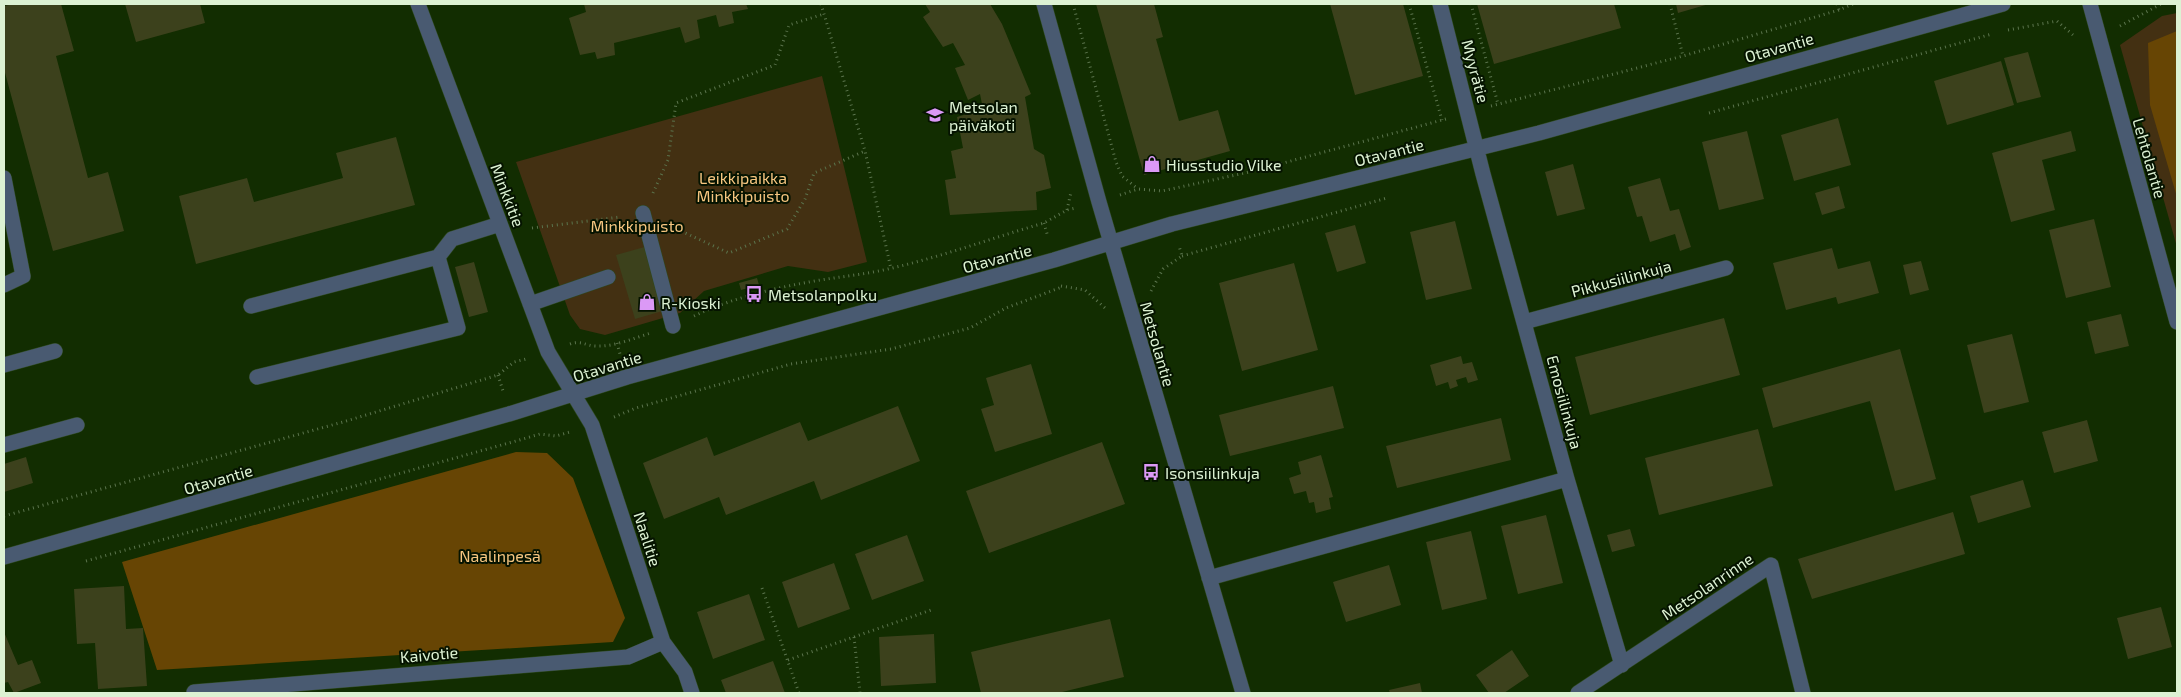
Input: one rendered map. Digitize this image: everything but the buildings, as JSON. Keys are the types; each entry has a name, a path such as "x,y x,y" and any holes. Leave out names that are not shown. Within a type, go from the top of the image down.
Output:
{"street":[{"name":"Minkkitie","path":"418,4 548,352 573,395"},
{"name":"Metsolantie","path":"1044,4 1111,244 1243,693"},
{"name":"Myyrätie","path":"1440,4 1477,148"},
{"name":"Otavantie","path":"4,557 627,378 1111,244 1172,224 1539,133 2003,4"},
{"name":"Lehtolantie","path":"2090,4 2177,322"},
{"name":"Emosiilinkuja","path":"1477,148 1566,479 1622,665"},
{"path":"4,178 24,276 4,284"},
{"path":"643,214 673,326"},
{"path":"251,306 438,256 452,239 500,224"},
{"path":"257,377 458,328 438,256"},
{"name":"Pikkusiilinkuja","path":"1524,322 1726,268"},
{"path":"530,304 608,277"},
{"path":"4,365 55,351"},
{"name":"Naalitie","path":"573,395 592,425 663,642 685,672 692,693"},
{"path":"4,445 77,425"},
{"path":"1209,578 1566,479"},
{"name":"Metsolanrinne","path":"1578,693 1771,565 1803,693"},
{"name":"Kaivotie","path":"194,692 628,656 663,642"}],"path":[{"path":"821,4 865,151 891,269"},
{"path":"1073,4 1116,162 1122,176 1138,189"},
{"path":"1409,4 1442,120"},
{"path":"1470,4 1498,104"},
{"path":"1670,4 1683,56"},
{"path":"1837,4 1839,10"},
{"name":"Otavantie","path":"4,516 343,422 498,375 514,362 579,341 596,346 617,343 673,326 712,307 754,294 811,281 858,276 891,269 1044,223 1067,210 1138,189 1162,191 1254,171 1498,104 1683,56 1839,10 1853,4"},
{"path":"2016,27 2057,21 2075,36 2125,25 2161,4"},
{"path":"643,214 668,160 676,103 775,65 789,26 824,14"},
{"path":"532,228 643,214 730,253 787,228 804,199 814,173 865,151"},
{"path":"1044,223 1062,287"},
{"path":"1148,297 1163,269 1182,256 1172,224"},
{"path":"85,561 540,434 556,436 592,425 636,408 791,364 891,349 970,328 1006,308 1062,287 1085,290 1104,308 1107,317"},
{"path":"1148,463 1154,481"},
{"path":"762,588 799,693"},
{"path":"788,660 934,609"},
{"path":"854,637 860,693"}],"green space":[{"path":"2177,13 2177,247 2120,45 2162,16"},
{"path":"2177,31 2177,197 2150,105 2148,43"},
{"name":"Minkkipuisto","path":"822,76 867,262 828,272 788,266 704,291 680,313 605,335 580,329 570,315 516,162"},
{"name":"Naalinpesä","path":"516,452 547,453 573,478 625,618 613,642 157,670 122,562"}],"place":[{"name":"Metsolan päiväkoti","path":"935,115"},
{"name":"Hiusstudio Vilke","path":"1152,164"},
{"name":"Metsolanpolku","path":"754,294"},
{"name":"R-Kioski","path":"647,302"},
{"name":"Isonsiilinkuja","path":"1151,472"}],"park label":[{"name":"Leikkipaikka Minkkipuisto","path":"743,186"}]}
